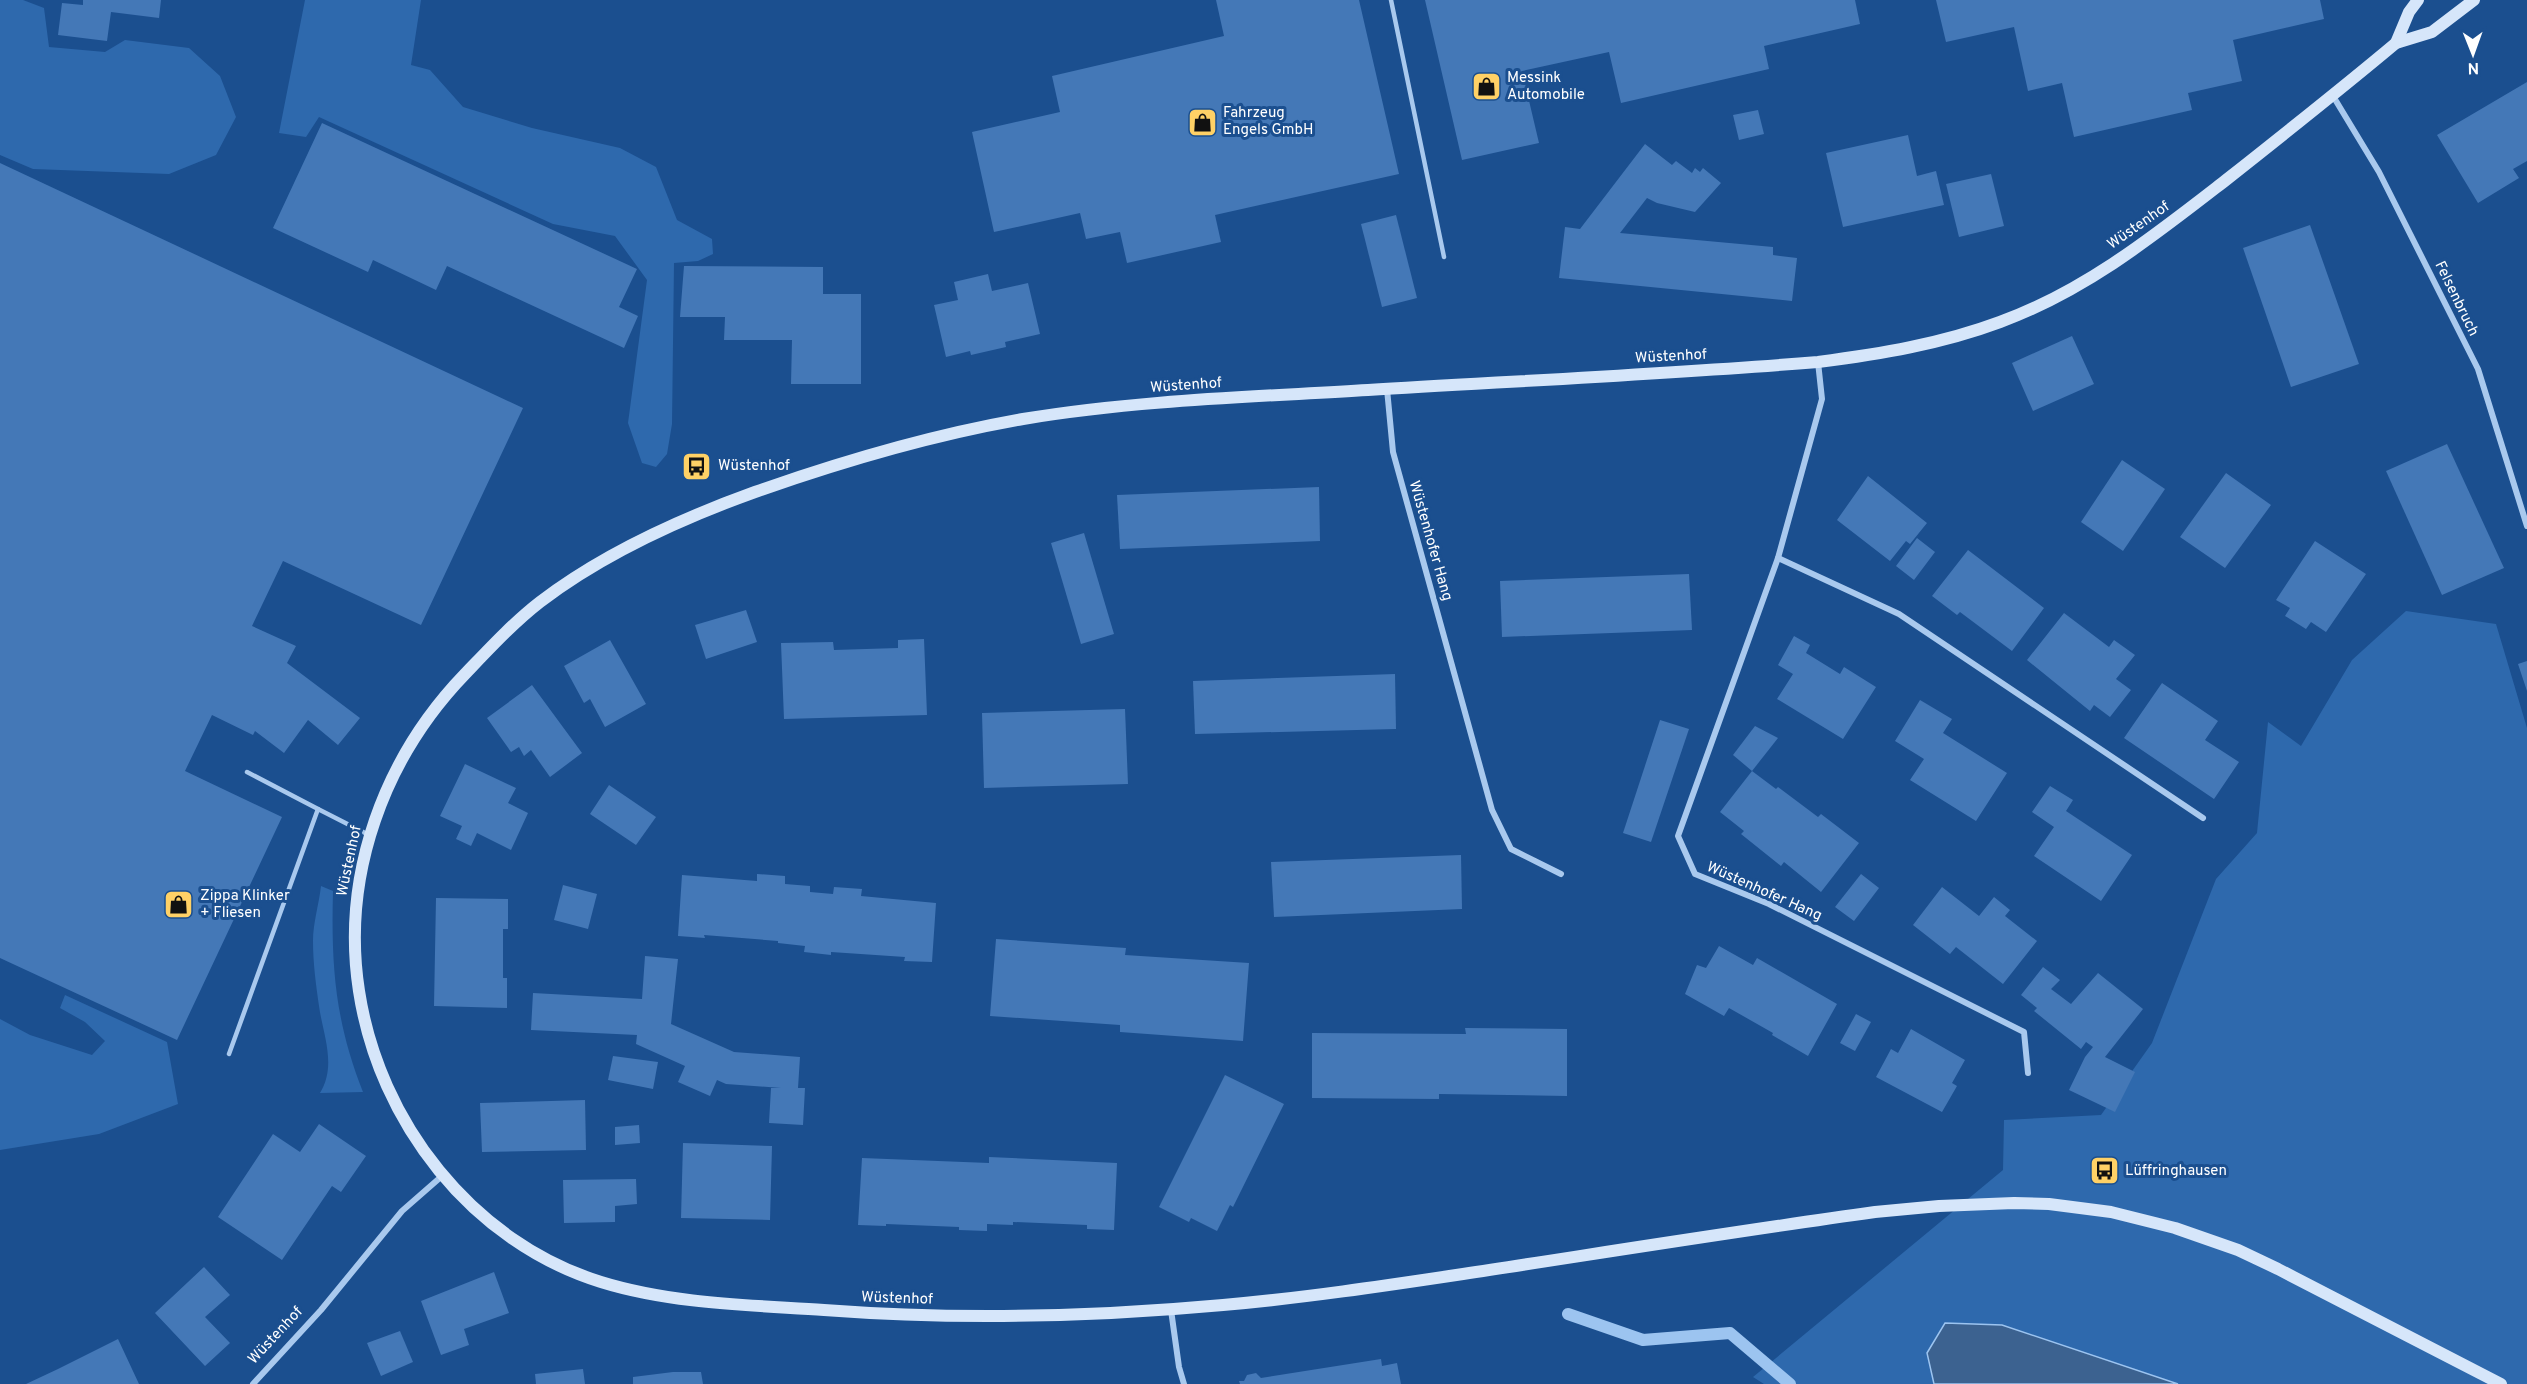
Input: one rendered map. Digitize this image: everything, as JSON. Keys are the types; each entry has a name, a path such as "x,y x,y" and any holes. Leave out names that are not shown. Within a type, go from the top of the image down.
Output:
{"main road":[{"name":"Wüstenhof","path":"2396,44 2409,12 2418,0"},
{"name":"Wüstenhof","path":"2474,0 2432,32 2396,44 2154,236 2082,284 2020,313 1960,335 1909,348 1818,362 1124,406 1037,417 975,428 888,448 719,505 660,530 597,565 542,600 505,633 428,716 392,779 369,835 354,914 356,973 365,1024 383,1078 399,1111 442,1176 483,1216 519,1243 562,1267 602,1282 642,1292 754,1306 870,1314 1032,1316 1171,1309 1280,1299 1386,1285 1875,1212 1939,1206 2049,1204 2110,1212 2164,1225 2238,1250 2501,1384"}],"street":[{"name":"Felsenbruch","path":"2332,96 2379,172 2478,369 2527,526"},
{"name":"Wüstenhofer Hang","path":"1818,362 1822,399 1778,558 1678,836 1695,874 1769,904 2024,1032 2028,1073"},
{"name":"Wüstenhofer Hang","path":"1387,389 1393,452 1492,810 1511,849 1561,874"},
{"path":"1778,558 1899,614 2203,818"},
{"name":"Wüstenhof","path":"253,1384 321,1310 402,1211 442,1176"},
{"path":"1171,1309 1179,1366 1184,1384"}],"lane":[{"path":"1391,0 1444,257"},
{"path":"246,772 369,835"},
{"path":"229,1054 318,809"}],"shaded area":[{"path":"0,0 23,0 44,8 49,47 105,52 125,40 189,48 220,76 236,117 216,155 169,174 33,169 0,155"},
{"path":"305,0 421,0 411,65 430,70 463,107 532,128 620,148 656,167 677,220 712,239 713,254 698,261 674,263 672,424 667,454 656,467 642,463 628,423 647,280 615,236 553,224 319,117 306,137 279,133"},
{"path":"2406,611 2496,624 2527,728 2527,1384 1764,1384 1753,1377 2003,1170 2004,1120 2101,1115 2152,1043 2216,879 2257,833 2268,722 2301,746 2352,660"},
{"path":"321,886 333,891 333,944 337,993 346,1041 363,1092 320,1093 328,1072 313,949"},
{"path":"65,995 167,1042 178,1104 99,1134 0,1150 0,1019 30,1035 92,1055 105,1041 85,1022 60,1008"},
{"path":"1945,1323 2002,1325 2178,1384 1934,1384 1927,1353"}],"building":[{"path":"83,0 161,0 159,18 111,12 107,41 58,35 62,3 83,5"},
{"name":"Fahrzeug Engels GmbH","path":"1216,0 1359,0 1399,174 1215,215 1221,242 1127,263 1120,232 1086,239 1080,213 994,232 972,132 1060,112 1052,76 1224,36"},
{"name":"Messink Automobile","path":"1425,0 1855,0 1860,24 1764,46 1769,69 1621,103 1609,52 1522,71 1539,143 1462,160"},
{"path":"1936,0 2320,0 2324,19 2233,40 2242,81 2188,93 2192,110 2074,137 2062,83 2028,91 2014,27 1946,42"},
{"path":"2527,82 2527,161 2513,169 2519,178 2478,203 2437,135"},
{"path":"1758,110 1764,134 1739,140 1733,115"},
{"path":"322,123 637,269 619,307 638,316 624,348 447,266 436,290 373,260 368,272 273,228"},
{"path":"1908,135 1917,176 1936,171 1944,205 1843,227 1826,153"},
{"path":"1645,144 1672,165 1676,161 1692,173 1695,168 1700,172 1703,168 1721,183 1695,212 1657,203 1647,198 1620,233 1773,247 1773,255 1797,258 1792,301 1559,278 1565,227 1580,229"},
{"path":"0,163 523,408 421,625 283,561 252,626 296,646 287,663 360,718 338,745 308,720 284,753 255,731 253,735 212,715 185,771 282,817 177,1040 0,958"},
{"path":"1991,174 2004,226 1959,237 1946,184"},
{"path":"1396,215 1417,298 1382,307 1361,224"},
{"path":"2310,225 2359,364 2291,387 2243,248"},
{"path":"684,266 823,267 823,294 861,294 861,384 791,384 792,340 724,340 725,317 680,317"},
{"path":"988,274 992,291 1028,283 1040,334 1005,342 1006,347 971,355 970,351 946,357 934,305 958,300 954,282"},
{"path":"2072,336 2094,384 2033,411 2012,363"},
{"path":"2447,444 2504,568 2442,595 2386,471"},
{"path":"2122,460 2165,489 2123,551 2081,522"},
{"path":"2226,473 2271,505 2225,568 2180,537"},
{"path":"1868,476 1927,523 1910,544 1906,541 1890,561 1837,520"},
{"path":"1319,487 1320,541 1120,549 1117,495"},
{"path":"1084,533 1114,634 1081,644 1051,543"},
{"path":"1917,538 1935,552 1914,580 1896,566"},
{"path":"2315,541 2366,574 2326,632 2311,622 2306,629 2285,616 2290,608 2276,600"},
{"path":"1968,550 2044,608 2012,651 1960,612 1957,615 1932,596"},
{"path":"1689,574 1692,630 1502,637 1500,581"},
{"path":"746,610 757,642 706,659 695,625"},
{"path":"2064,613 2109,647 2114,640 2135,655 2116,679 2131,690 2110,717 2094,705 2090,711 2027,660"},
{"path":"1794,636 1810,645 1806,653 1840,674 1844,667 1876,687 1843,739 1777,699 1793,674 1778,665"},
{"path":"924,639 927,715 784,719 781,643 833,642 834,650 898,648 898,640"},
{"path":"610,640 646,704 605,727 590,699 584,703 564,666"},
{"path":"2527,661 2527,691 2518,664"},
{"path":"1395,674 1396,729 1195,734 1193,681"},
{"path":"2162,683 2218,721 2205,740 2239,762 2214,799 2124,738"},
{"path":"532,685 582,753 550,777 531,750 524,756 519,747 511,752 487,718"},
{"path":"1920,700 1952,719 1943,733 2007,773 1976,821 1910,780 1924,759 1895,741"},
{"path":"1125,709 1128,784 984,788 982,713"},
{"path":"1660,720 1689,729 1651,842 1623,833"},
{"path":"1755,726 1778,738 1752,771 1733,755"},
{"path":"465,764 516,788 508,803 528,813 511,850 477,833 471,846 456,839 462,826 440,816"},
{"path":"1752,771 1818,817 1821,814 1859,843 1821,892 1784,862 1781,866 1741,834 1744,831 1720,812"},
{"path":"609,785 656,817 636,845 590,814"},
{"path":"2050,786 2073,800 2066,811 2132,855 2101,901 2034,856 2054,827 2032,812"},
{"path":"1461,855 1462,909 1274,917 1271,862"},
{"path":"757,874 785,876 785,884 810,886 810,892 833,894 834,887 862,889 861,896 936,903 932,962 904,961 905,957 804,952 805,946 778,943 778,941 704,935 705,938 678,936 682,875 757,881"},
{"path":"1861,874 1879,888 1854,921 1835,907"},
{"path":"563,885 597,894 588,929 554,920"},
{"path":"1942,887 1979,916 1994,897 2010,910 2005,916 2037,941 2003,984 1956,947 1950,954 1913,925"},
{"path":"436,898 508,899 508,929 503,929 503,978 507,978 507,1008 434,1006"},
{"path":"996,939 1126,948 1125,955 1249,963 1243,1041 1120,1032 1120,1025 990,1016"},
{"path":"1719,946 1753,965 1757,958 1837,1004 1808,1056 1729,1008 1724,1016 1685,994 1697,965 1706,968"},
{"path":"645,956 678,959 671,1024 734,1052 800,1057 798,1088 805,1088 803,1125 769,1123 771,1088 781,1088 726,1084 717,1080 710,1096 678,1082 685,1066 636,1044 637,1035 531,1030 533,993 642,999"},
{"path":"2043,967 2060,980 2051,989 2071,1004 2098,973 2143,1009 2105,1057 2135,1072 2115,1112 2069,1090 2085,1057 2093,1047 2086,1042 2081,1049 2034,1011 2037,1008 2021,995"},
{"path":"1856,1014 1871,1022 1855,1051 1840,1043"},
{"path":"1465,1028 1567,1029 1567,1096 1439,1094 1439,1099 1312,1098 1312,1033 1466,1034"},
{"path":"1911,1029 1965,1060 1952,1083 1957,1086 1942,1112 1876,1077 1891,1049 1898,1053"},
{"path":"613,1056 658,1062 653,1089 608,1080"},
{"path":"1225,1075 1284,1104 1233,1207 1230,1205 1217,1231 1191,1218 1189,1222 1159,1207"},
{"path":"585,1100 586,1150 482,1152 480,1103"},
{"path":"319,1124 366,1156 341,1192 332,1186 282,1260 218,1217 273,1134 300,1152"},
{"path":"639,1125 640,1143 615,1145 615,1127"},
{"path":"683,1143 772,1146 770,1220 681,1218"},
{"path":"989,1157 1117,1163 1114,1230 1087,1229 1087,1225 1013,1222 1013,1225 987,1224 987,1231 959,1230 959,1227 858,1225 862,1158 989,1163"},
{"path":"636,1179 637,1204 615,1206 615,1222 564,1223 563,1180"},
{"path":"204,1267 230,1295 205,1317 230,1343 205,1366 155,1313"},
{"path":"494,1272 509,1313 464,1329 469,1345 441,1355 421,1301"},
{"path":"400,1331 413,1362 381,1376 367,1343"},
{"path":"118,1339 139,1384 26,1384 58,1369"},
{"path":"1381,1359 1382,1366 1397,1363 1401,1384 1240,1384 1239,1381 1244,1381 1247,1375 1256,1373 1261,1378"},
{"path":"583,1369 585,1384 536,1384 535,1374"},
{"path":"673,1372 701,1372 703,1384 633,1384 633,1377"}],"waterway":[{"path":"1568,1314 1643,1340 1730,1333 1790,1384"}],"place":[{"name":"Messink Automobile","path":"1486,87"},
{"name":"Fahrzeug Engels GmbH","path":"1202,122"},
{"name":"Wüstenhof","path":"697,466"},
{"name":"Zippa Klinker + Fliesen","path":"179,905"},
{"name":"Lüffringhausen","path":"2104,1171"}]}
